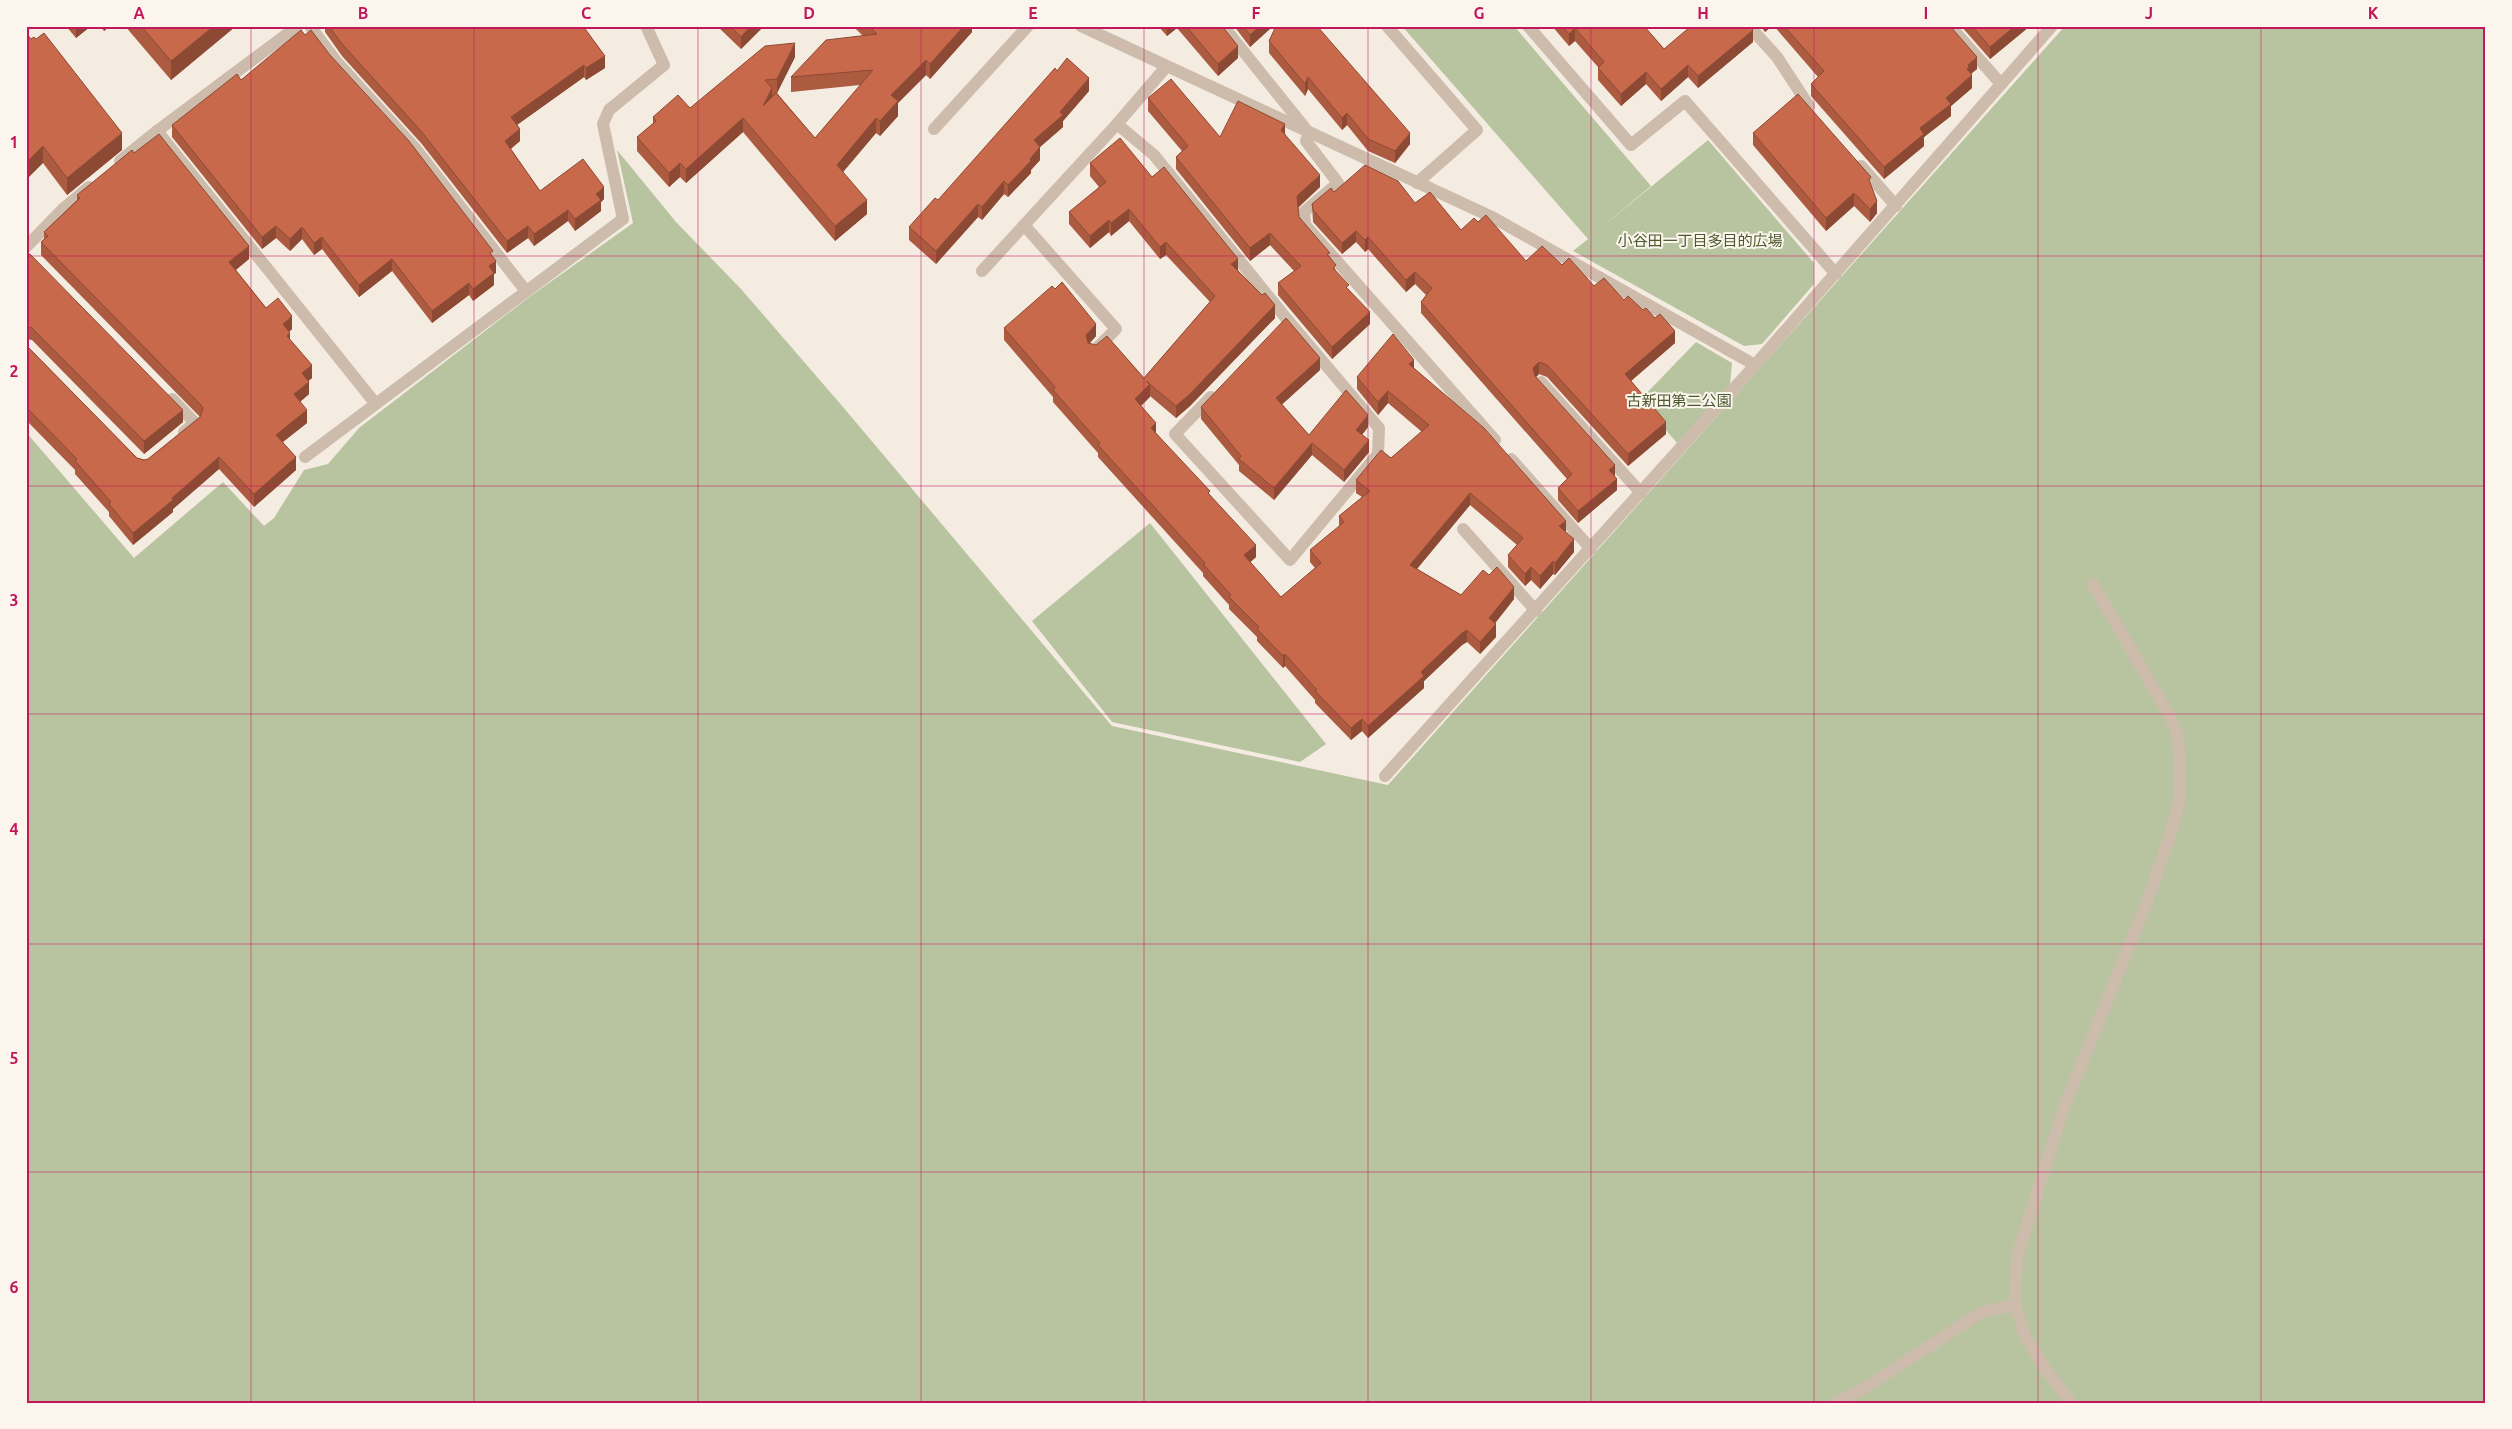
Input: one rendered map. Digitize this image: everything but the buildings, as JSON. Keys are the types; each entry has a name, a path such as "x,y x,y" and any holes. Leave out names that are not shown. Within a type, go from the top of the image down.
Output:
{"street":[{"path":"28,252 64,208 157,131 298,26"},
{"path":"310,26 336,61 415,148 525,290"},
{"path":"305,457 525,290 623,219 603,124 609,110 660,71 664,65 646,26"},
{"path":"934,129 1028,26"},
{"path":"1081,26 1494,218 1755,366"},
{"path":"1223,26 1309,133"},
{"path":"1387,26 1477,130 1417,183"},
{"path":"1528,26 1631,145 1685,101 1836,274"},
{"path":"1749,26 1776,57 1800,97 1820,119"},
{"path":"1950,26 2002,84"},
{"path":"1386,776 1755,366 2052,26"},
{"path":"982,271 1117,124 1166,67"},
{"path":"1117,124 1154,155 1283,322 1379,428 1378,454 1290,560 1175,434 1221,387"},
{"path":"157,131 375,403"},
{"path":"1309,133 1306,141 1338,183 1304,212 1305,225 1591,549"},
{"path":"1851,155 1896,206"},
{"path":"1024,225 1116,329 1094,350"},
{"path":"1542,382 1641,493"},
{"path":"161,388 195,423 173,441"},
{"path":"1463,529 1536,611"},
{"path":"2072,1403 2044,1367 2025,1336 2015,1305 2018,1257 2063,1110 2147,902 2180,803 2180,765 2175,730 2116,622 2092,584"},
{"path":"1836,1403 1863,1389 1982,1312 2015,1305"}],"green space":[{"name":"小谷田一丁目多目的広場","path":"1402,26 1514,26 1651,186 1596,232 1708,140 1814,263 1814,284 1762,344 1744,346 1573,251 1588,239"},
{"path":"2065,26 2486,26 2486,1403 26,1403 26,432 134,558 223,482 264,526 274,518 304,470 328,464 359,428 528,298 633,223 617,150 676,222 741,289 843,407 1112,726 1388,785"},
{"name":"古新田第二公園","path":"1696,342 1732,363 1730,385 1677,443 1640,400"},
{"path":"1150,523 1326,744 1300,762 1112,722 1032,621"}]}
